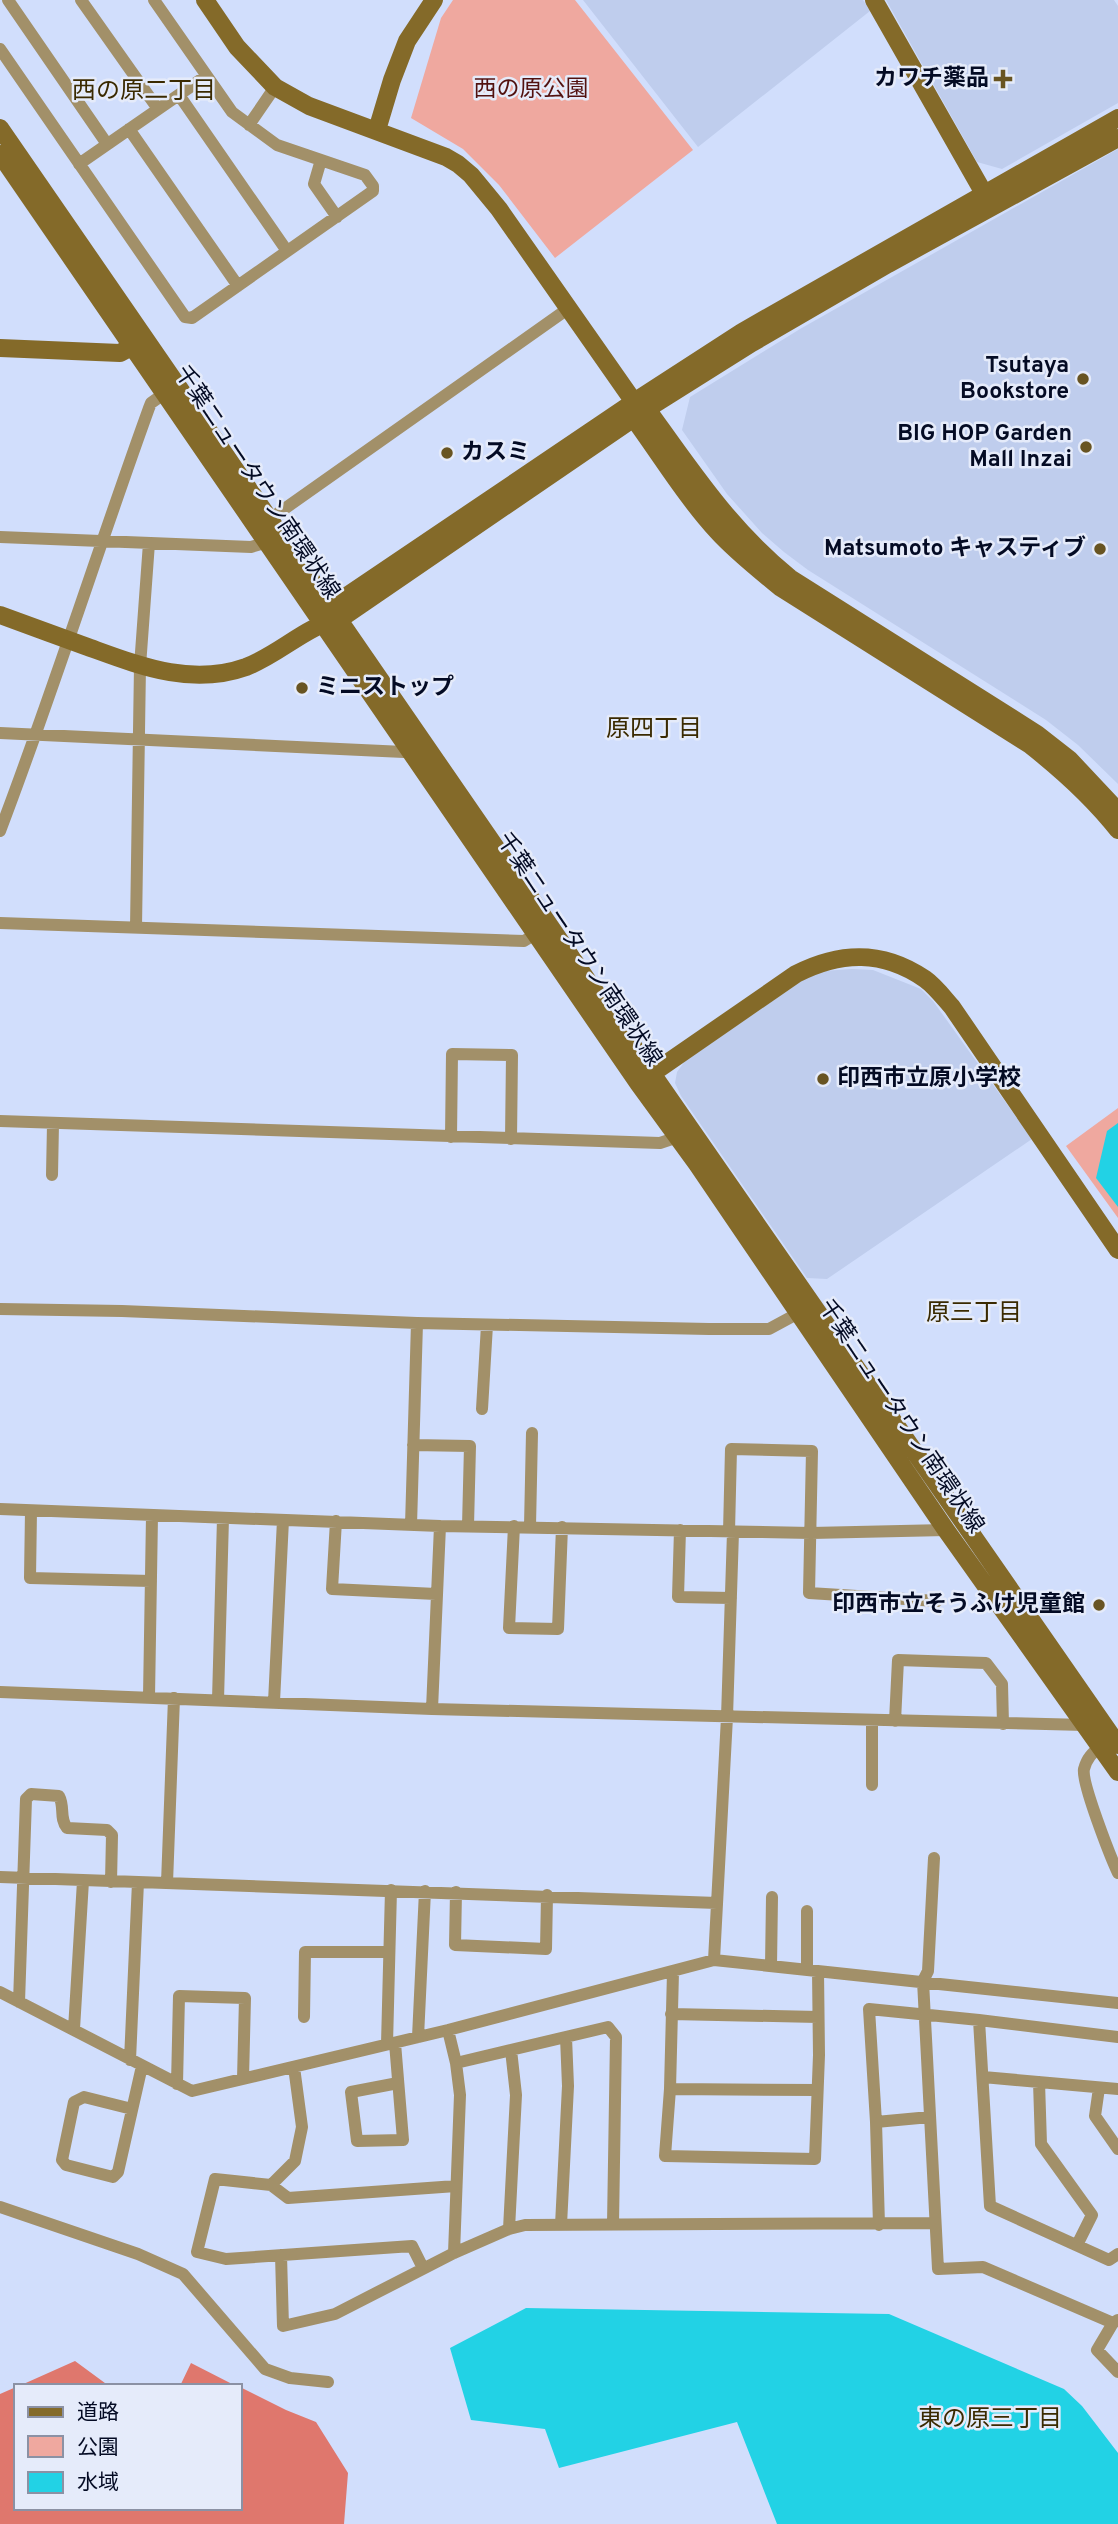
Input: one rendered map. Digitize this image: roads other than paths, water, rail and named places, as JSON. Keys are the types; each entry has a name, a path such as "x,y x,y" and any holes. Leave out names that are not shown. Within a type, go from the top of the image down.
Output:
{"street":[{"path":"8,0 107,144"},
{"path":"81,0 158,109"},
{"path":"0,49 185,317 192,318 370,194 373,186 365,175 277,145 232,112 154,0"},
{"path":"205,0 237,47 275,87 309,106 458,163 499,209 569,308 717,531 781,588 1030,746 1060,769 1097,804 1118,830"},
{"path":"377,130 407,41 434,0"},
{"path":"874,0 988,201"},
{"path":"79,164 206,76"},
{"path":"249,125 275,87"},
{"path":"179,95 287,251"},
{"path":"988,201 1118,118"},
{"name":"千葉ニュータウン南環状線","path":"0,128 270,519 409,747 537,933 645,1078 678,1137 1112,1725 1118,1772"},
{"path":"129,129 238,286"},
{"path":"0,615 140,666 178,674 206,675 243,668 271,655 331,616 638,410 743,332 988,201 1118,138"},
{"name":"千葉ニュータウン南環状線","path":"0,154 268,542 331,616 645,1078 806,1309 946,1530 1085,1725 1113,1745"},
{"path":"321,160 314,184 337,217"},
{"path":"270,519 569,308"},
{"path":"0,348 120,353 133,346"},
{"path":"0,831 37,735 101,540 149,408 164,393"},
{"path":"638,410 724,515 790,578 1037,734 1069,759 1118,811"},
{"path":"0,537 251,547 268,542"},
{"path":"136,928 140,666 149,543"},
{"path":"0,733 404,752 409,747"},
{"path":"0,923 524,941 537,933"},
{"path":"645,1078 796,974 818,963 842,957 869,957 896,963 927,980 952,1007 1118,1250"},
{"path":"451,1137 452,1054 512,1055 511,1139"},
{"path":"0,1121 660,1143 678,1137"},
{"path":"52,1175 53,1124"},
{"path":"0,1309 487,1325 769,1329 806,1309"},
{"path":"411,1525 417,1323"},
{"path":"482,1409 487,1325"},
{"path":"530,1526 532,1433"},
{"path":"413,1445 470,1447 468,1526"},
{"path":"714,1960 731,1598 731,1449 812,1451 809,1593 937,1601"},
{"path":"0,1509 440,1526 811,1533 946,1530"},
{"path":"31,1511 30,1578 151,1581"},
{"path":"149,1697 152,1516"},
{"path":"218,1700 223,1518"},
{"path":"274,1702 283,1520"},
{"path":"336,1521 332,1589 436,1594"},
{"path":"432,1709 440,1526"},
{"path":"514,1526 509,1628 558,1629 562,1527"},
{"path":"680,1530 678,1597 731,1598"},
{"path":"895,1721 898,1660 986,1662 1002,1684 1003,1724"},
{"path":"0,1692 432,1709 1085,1725"},
{"path":"167,1883 173,1698"},
{"path":"872,1721 872,1784"},
{"path":"1113,1745 1090,1755 1083,1772 1109,1854 1118,1873"},
{"path":"19,2002 26,1800 31,1794 59,1796 62,1801 62,1822 67,1828 107,1830 112,1835 111,1882"},
{"path":"934,1858 928,1970 923,1981 937,2269 983,2267 1115,2321 1097,2350 1118,2372"},
{"path":"0,1877 717,1902"},
{"path":"74,2029 83,1881"},
{"path":"130,2060 138,1882"},
{"path":"391,1890 391,2043 398,2083 403,2140 357,2141 351,2092 398,2083"},
{"path":"418,2037 425,1891"},
{"path":"456,1892 455,1945 547,1949 547,1895"},
{"path":"771,1966 772,1897"},
{"path":"673,1972 665,2156 815,2159 818,2017 807,1911"},
{"path":"304,2017 305,1952 389,1952"},
{"path":"0,1992 191,2091 418,2037 714,1960 1118,2003"},
{"path":"177,2084 179,1996 245,1998 243,2079"},
{"path":"880,2224 869,2009 1118,2037"},
{"path":"671,2014 818,2017"},
{"path":"979,2020 990,2206 1109,2260 1118,2254"},
{"path":"456,2063 608,2027 617,2037 613,2224"},
{"path":"448,2029 460,2095 454,2253"},
{"path":"561,2225 569,2086 566,2037"},
{"path":"509,2229 516,2095 511,2050"},
{"path":"132,2109 85,2097 74,2102 62,2160 66,2165 113,2177 118,2172 142,2066"},
{"path":"271,2185 295,2161 302,2127 294,2067"},
{"path":"983,2077 1118,2089"},
{"path":"1040,2082 1041,2144 1092,2215 1077,2245"},
{"path":"1099,2088 1095,2116 1118,2149"},
{"path":"670,2089 817,2090"},
{"path":"876,2122 930,2117"},
{"path":"423,2268 412,2246 226,2259 197,2252 215,2179 271,2185 288,2198 456,2186"},
{"path":"0,2207 138,2254 183,2274 265,2369 290,2378 328,2382"},
{"path":"281,2255 283,2326 335,2314 454,2253 509,2229 534,2224 934,2223"}],"water":[{"path":"1118,1123 1118,1207 1096,1178 1107,1131"},
{"path":"526,2308 889,2314 1064,2389 1082,2406 1118,2453 1118,2524 777,2524 737,2422 559,2468 545,2429 471,2420 450,2348"}],"place":[{"name":"カワチ薬品","path":"1003,79"},
{"name":"Tsutaya Bookstore","path":"1083,379"},
{"name":"BIG HOP Garden Mall Inzai","path":"1086,447"},
{"name":"カスミ","path":"447,453"},
{"name":"Matsumoto キャスティブ","path":"1100,549"},
{"name":"ミニストップ","path":"302,688"},
{"name":"印西市立原小学校","path":"823,1079"},
{"name":"印西市立そうふけ児童館","path":"1099,1605"}],"district":[{"name":"西の原二丁目","path":"144,92"},
{"name":"原四丁目","path":"654,730"},
{"name":"原三丁目","path":"974,1314"},
{"name":"東の原三丁目","path":"990,2420"}],"park label":[{"name":"西の原公園","path":"531,90"}]}
